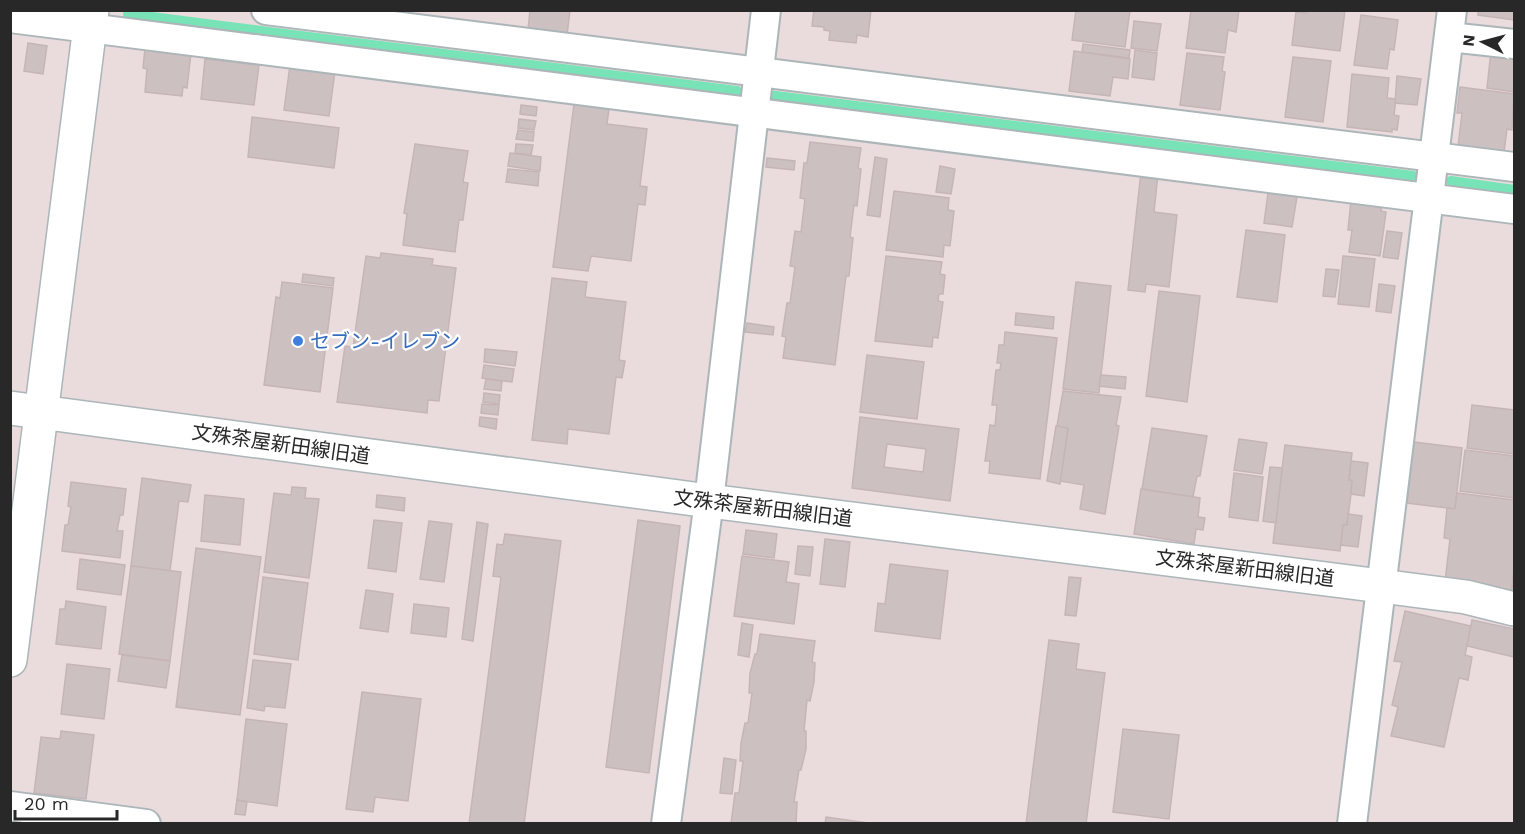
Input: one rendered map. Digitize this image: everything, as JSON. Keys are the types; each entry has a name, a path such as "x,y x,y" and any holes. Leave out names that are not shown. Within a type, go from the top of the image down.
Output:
{"street":[{"path":"266,10 1515,167"},
{"path":"666,824 709,501 766,10"},
{"path":"10,18 91,20 753,112 1515,209"},
{"path":"10,660 26,409 91,20"},
{"path":"1352,824 1450,24 1515,44"},
{"name":"文殊茶屋新田線旧道","path":"26,409 709,501 1466,597 1515,609"},
{"path":"10,806 146,824"}],"building":[{"path":"530,10 570,10 567,35 528,30"},
{"path":"814,10 871,10 868,37 857,35 856,43 829,40 830,31 824,30 824,27 812,26"},
{"path":"1076,10 1130,10 1125,47 1072,40"},
{"path":"1191,10 1239,10 1236,32 1228,30 1225,53 1186,48"},
{"path":"1307,10 1345,10 1340,51 1292,45 1296,12 1307,13"},
{"path":"1478,10 1514,10 1514,20 1478,15"},
{"path":"1361,15 1398,20 1394,50 1390,49 1387,69 1354,65"},
{"path":"1134,21 1161,24 1157,51 1131,48"},
{"path":"28,43 47,46 43,74 24,71"},
{"path":"1083,44 1130,50 1129,58 1082,52"},
{"path":"145,48 191,53 187,88 183,87 182,96 145,92 147,69 143,68"},
{"path":"1135,50 1157,53 1154,80 1132,77"},
{"path":"1074,51 1130,59 1128,79 1113,77 1110,96 1069,91"},
{"path":"1491,51 1514,54 1514,92 1487,88"},
{"path":"1187,53 1224,57 1222,71 1225,72 1220,110 1180,105"},
{"path":"1293,57 1331,61 1323,122 1285,117"},
{"path":"205,59 259,65 254,105 201,99"},
{"path":"290,65 335,71 329,116 284,110"},
{"path":"1352,74 1389,78 1387,98 1396,99 1394,115 1399,116 1397,130 1392,129 1392,132 1347,127"},
{"path":"1397,76 1421,79 1417,105 1395,103"},
{"path":"1460,87 1514,94 1512,130 1507,129 1503,160 1457,155 1462,113 1457,113"},
{"path":"574,104 609,109 607,124 647,129 640,186 647,187 645,205 638,204 631,261 591,256 588,271 553,267"},
{"path":"521,105 537,107 536,116 520,114"},
{"path":"252,117 339,128 334,168 248,157"},
{"path":"519,119 536,121 534,130 518,128"},
{"path":"518,130 534,132 533,141 516,139"},
{"path":"810,142 861,148 857,206 854,205 850,237 853,238 849,276 846,276 835,365 783,358 786,337 782,336 795,267 790,266 795,231 801,232 805,199 800,198 804,163 807,163"},
{"path":"415,144 468,151 463,182 468,183 463,220 459,220 455,252 403,245 407,214 404,213"},
{"path":"516,144 533,145 531,155 515,153"},
{"path":"510,153 541,157 540,171 508,166"},
{"path":"875,157 887,159 880,217 867,215"},
{"path":"767,158 795,161 794,170 766,167"},
{"path":"940,166 955,169 951,194 936,192"},
{"path":"508,169 539,172 538,186 506,182"},
{"path":"1141,172 1158,174 1154,212 1177,215 1169,287 1146,284 1145,292 1128,290"},
{"path":"894,191 949,198 948,210 954,211 950,246 944,245 943,257 886,250"},
{"path":"1268,193 1297,197 1292,227 1264,223"},
{"path":"1351,200 1382,204 1381,211 1386,212 1380,256 1349,252 1352,230 1348,230"},
{"path":"1246,230 1285,235 1277,302 1237,297"},
{"path":"1387,231 1402,233 1398,259 1383,257"},
{"path":"381,253 433,259 432,265 456,268 439,401 428,400 427,413 337,402 345,346 353,347 366,256 380,258"},
{"path":"886,256 942,262 940,274 945,275 943,294 939,294 938,301 943,302 938,338 933,337 932,347 875,341"},
{"path":"1343,256 1375,259 1369,307 1338,304"},
{"path":"1326,269 1339,270 1335,297 1323,296"},
{"path":"303,274 334,278 333,286 302,282"},
{"path":"552,278 587,282 585,297 626,302 619,360 625,361 622,378 616,377 609,434 568,429 567,444 532,440"},
{"name":"セブン-イレブン","path":"282,282 333,288 320,392 264,385 276,297 280,298"},
{"path":"1076,282 1111,286 1099,393 1063,389"},
{"path":"1379,284 1395,286 1391,313 1376,311"},
{"path":"1159,291 1200,296 1187,402 1146,396"},
{"path":"1016,313 1054,317 1053,329 1015,325"},
{"path":"747,323 774,327 773,335 745,332"},
{"path":"1005,332 1057,338 1040,479 989,473 990,461 985,461 990,425 995,426 997,405 992,405 996,370 1000,370 1001,363 997,363 999,345 1004,345"},
{"path":"485,349 517,352 515,366 484,362"},
{"path":"867,355 924,362 917,419 860,412"},
{"path":"484,365 514,369 512,382 482,378"},
{"path":"1101,375 1126,377 1125,389 1099,386"},
{"path":"486,379 502,381 501,391 484,389"},
{"path":"1063,391 1121,397 1116,425 1119,426 1105,514 1080,509 1084,485 1060,481 1068,428 1057,426"},
{"path":"484,393 500,395 499,404 483,402"},
{"path":"482,404 499,405 498,415 481,413"},
{"path":"1472,405 1514,410 1514,454 1467,448"},
{"path":"480,417 497,419 496,429 479,426"},
{"path":"860,417 959,429 950,501 852,488","holes":["887,444 926,449 923,472 884,467"]},
{"path":"1056,426 1068,428 1060,484 1047,481"},
{"path":"1152,428 1207,436 1200,476 1197,476 1193,497 1142,489"},
{"path":"1239,439 1267,443 1262,474 1234,470"},
{"path":"1414,442 1462,448 1455,509 1407,503"},
{"path":"1285,445 1352,453 1349,480 1352,480 1351,494 1347,525 1343,525 1340,551 1273,543"},
{"path":"1465,450 1514,456 1514,498 1460,491"},
{"path":"1351,461 1368,463 1364,496 1351,494 1352,480 1349,480"},
{"path":"1270,467 1282,468 1276,523 1263,521"},
{"path":"1234,473 1263,477 1258,521 1229,517"},
{"path":"142,478 191,485 188,502 179,501 170,571 131,566"},
{"path":"71,482 126,489 123,515 120,515 117,531 123,531 120,558 62,551 65,525 68,525 71,507 68,506"},
{"path":"292,487 306,488 305,498 319,499 309,578 264,572 274,493 291,495"},
{"path":"1141,489 1200,498 1198,517 1205,518 1203,530 1196,529 1194,544 1134,534"},
{"path":"1457,493 1514,500 1512,590 1445,582 1450,539 1444,538 1447,508 1455,509"},
{"path":"205,495 244,499 240,545 201,541"},
{"path":"377,495 405,498 404,511 376,507"},
{"path":"1348,514 1362,516 1358,547 1341,545 1343,525 1347,525"},
{"path":"374,520 402,523 396,572 368,568"},
{"path":"638,520 680,526 649,773 606,767"},
{"path":"429,521 452,524 444,582 420,579"},
{"path":"477,522 488,524 473,641 462,639"},
{"path":"746,530 777,534 774,558 743,554"},
{"path":"505,534 561,541 524,824 469,824 501,577 493,576 497,544 503,545"},
{"path":"825,539 850,542 845,587 820,584"},
{"path":"798,546 813,547 810,576 795,574"},
{"path":"196,548 261,557 240,715 176,707"},
{"path":"742,556 789,562 786,582 799,584 794,624 734,616"},
{"path":"80,559 125,565 121,595 77,589"},
{"path":"890,564 948,571 940,639 875,631 878,603 885,604"},
{"path":"131,566 181,572 170,661 119,654"},
{"path":"263,577 308,583 298,660 254,654"},
{"path":"1069,577 1081,578 1076,616 1065,615"},
{"path":"366,590 393,594 388,632 360,628"},
{"path":"66,601 106,607 101,649 56,644 60,609 65,609"},
{"path":"414,604 449,608 446,637 411,633"},
{"path":"1405,611 1471,626 1465,655 1472,657 1468,680 1459,678 1444,747 1391,736 1398,707 1392,705 1402,662 1394,661"},
{"path":"1472,620 1514,629 1514,657 1467,646"},
{"path":"742,623 753,625 749,657 738,655"},
{"path":"760,634 815,641 812,662 815,663 814,682 810,701 807,700 804,731 806,731 806,749 801,770 799,770 794,802 797,802 796,824 731,824 735,793 739,793 743,761 740,761 741,743 745,723 748,723 752,693 749,693 750,673 755,654 757,654"},
{"path":"1049,640 1079,644 1076,669 1105,673 1086,824 1026,824"},
{"path":"122,655 170,661 166,688 118,681"},
{"path":"253,660 291,664 285,708 265,706 264,711 247,708"},
{"path":"67,664 110,669 104,719 61,714"},
{"path":"362,692 421,699 408,801 375,797 373,812 346,809"},
{"path":"246,719 287,724 277,806 237,800"},
{"path":"1123,729 1179,735 1169,819 1113,812"},
{"path":"61,731 94,735 86,799 34,793 41,737 60,739"},
{"path":"724,758 736,760 732,794 720,793"},
{"path":"237,800 247,802 245,815 235,814"},
{"path":"826,817 875,824 825,824"}],"waterway":[{"path":"128,14 737,91"},
{"path":"768,95 1413,176"},
{"path":"1451,181 1514,190"}],"place":[{"name":"セブン-イレブン","path":"298,341"}]}
